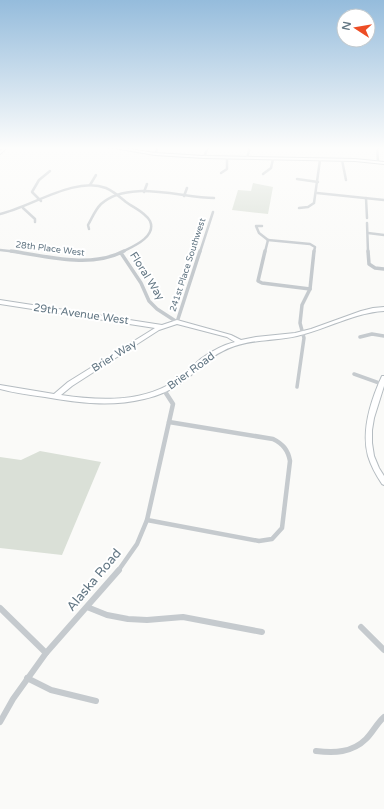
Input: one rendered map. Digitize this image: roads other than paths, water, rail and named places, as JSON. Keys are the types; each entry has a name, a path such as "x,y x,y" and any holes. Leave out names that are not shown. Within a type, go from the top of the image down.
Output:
{"street":[{"path":"36,185 32,192 41,201"},
{"path":"0,214 23,208 75,187 90,185 106,188 117,196"},
{"path":"144,192 147,185"},
{"path":"299,208 308,207 314,203 318,185"},
{"path":"184,196 187,188"},
{"path":"89,229 88,225 98,208 104,202 117,196 132,192 214,198"},
{"path":"317,193 384,200"},
{"name":"28th Place West","path":"0,250 82,261 100,260 121,253 143,241 151,229 151,223 146,215 117,196"},
{"path":"366,198 367,218"},
{"path":"23,208 35,218 35,222"},
{"name":"241st Place Southwest","path":"177,322 213,212"},
{"path":"367,222 369,264 371,267 384,270"},
{"path":"262,226 256,226 259,233 268,240 315,246 310,289 302,305 300,323 304,338 297,387"},
{"path":"368,233 384,235"},
{"path":"268,240 258,281 262,283 310,289"},
{"name":"Floral Way","path":"121,253 141,283 149,301 157,309 177,322"},
{"name":"29th Avenue West","path":"0,302 162,327"},
{"name":"Brier Road","path":"0,387 55,397 109,403 134,399 164,390 181,380 206,358 224,348 240,342 303,334 356,313 384,309"},
{"path":"177,322 229,336 240,342"},
{"name":"Brier Way","path":"55,397 70,384 162,327 177,322"},
{"path":"360,337 365,334 384,336"},
{"path":"354,374 383,381 370,417 368,438 374,463 384,482"},
{"name":"Alaska Road","path":"0,722 27,678 46,653 121,568 137,544 147,520 173,404 164,390"},
{"path":"147,520 259,541 272,539 282,528 290,461 288,451 283,444 273,439 169,422"},
{"path":"87,606 94,610 124,619 143,620 170,616 183,617 262,632"},
{"path":"0,608 46,653"},
{"path":"361,626 384,650"},
{"path":"27,678 51,690 96,701"},
{"path":"316,751 333,753 347,751 362,744 384,717"}]}
